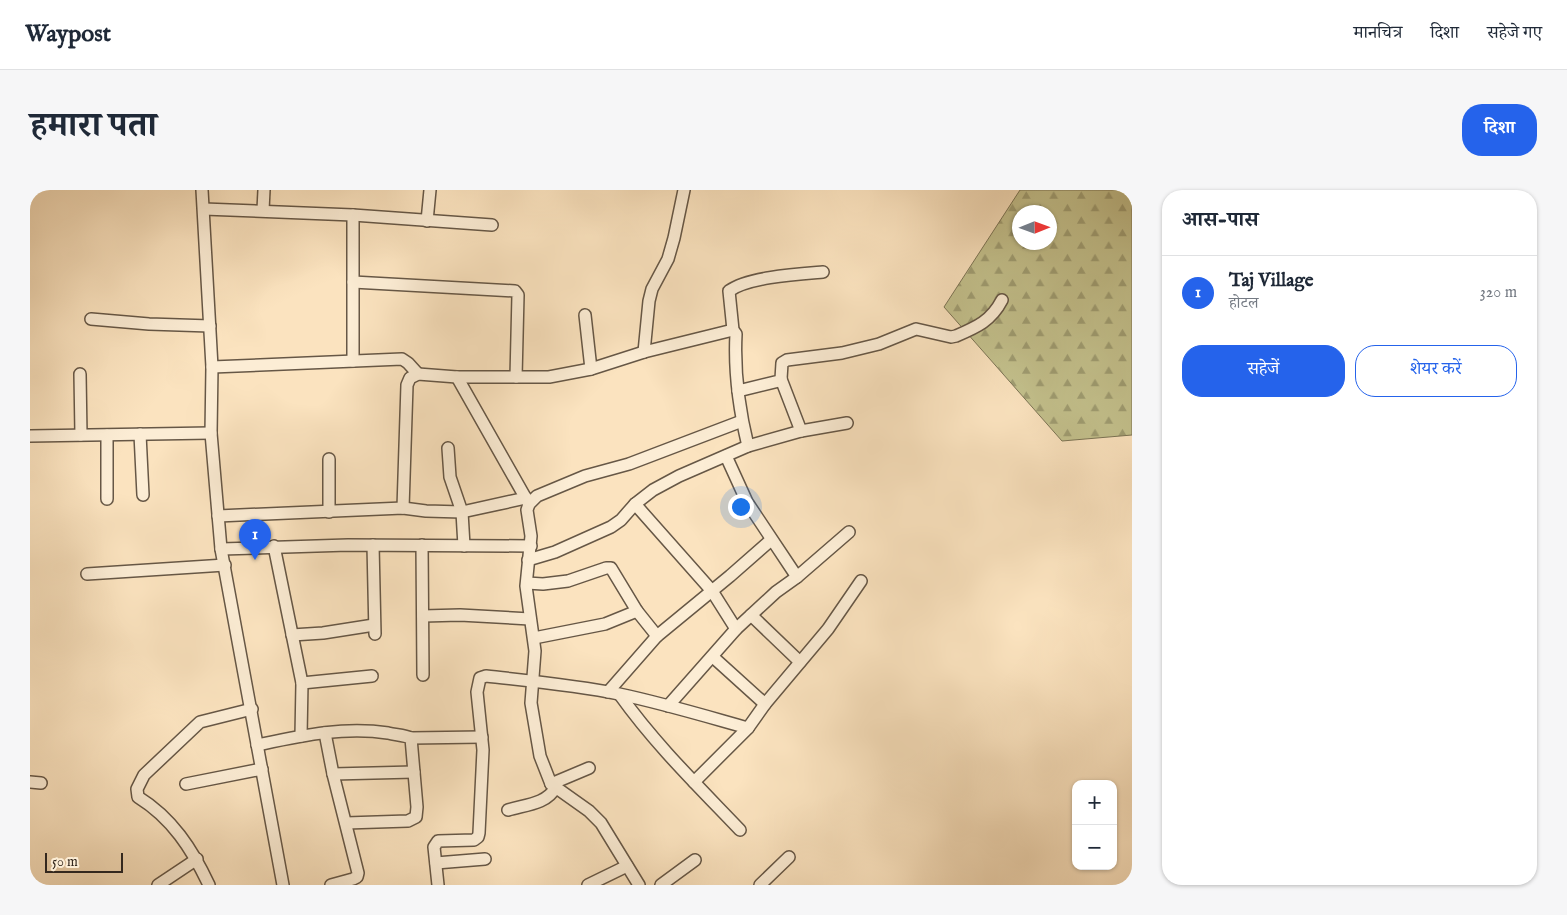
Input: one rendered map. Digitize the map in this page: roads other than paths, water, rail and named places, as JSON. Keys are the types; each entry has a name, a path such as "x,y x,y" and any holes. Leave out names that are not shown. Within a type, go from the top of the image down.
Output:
{"street":[{"path":"202,190 212,366 210,434 216,475 221,549 226,565 283,885"},
{"path":"263,210 264,190"},
{"path":"427,221 430,190"},
{"path":"644,352 649,301 652,289 668,259 684,190"},
{"path":"204,208 353,215 492,226"},
{"path":"353,215 353,361"},
{"path":"748,446 738,391 735,361 736,334 733,330 728,294 732,288 779,277 823,272"},
{"path":"354,282 515,291 518,295 516,377"},
{"path":"801,431 781,378 782,363 787,360 842,353 879,344 916,329 951,337 956,336 985,321 997,309 1002,300"},
{"path":"584,315 591,369"},
{"path":"91,319 149,324 210,326"},
{"path":"404,508 407,385 410,378 418,374 457,377 549,377 591,369 644,352 733,330"},
{"path":"212,366 402,359 408,362 418,374"},
{"path":"80,374 81,436"},
{"path":"457,377 527,501 531,536 527,583 535,651 531,703 540,756 553,786 552,794 546,799 508,810"},
{"path":"738,391 777,383 781,378"},
{"path":"218,516 404,508 462,512 527,501 585,476 629,464 742,421"},
{"path":"528,560 555,552 611,528 635,504 653,490 748,446 801,431 847,423"},
{"path":"140,434 143,495"},
{"path":"30,436 210,434"},
{"path":"107,435 107,499"},
{"path":"448,448 450,477 462,512 464,546"},
{"path":"726,456 747,502 797,577"},
{"path":"329,459 329,512"},
{"path":"635,504 712,591 736,629"},
{"path":"668,706 750,615 849,532"},
{"path":"608,692 658,636 771,540"},
{"path":"221,549 274,546 373,545 531,546"},
{"path":"292,635 374,629 373,545"},
{"path":"422,545 423,675"},
{"path":"274,546 302,683 301,736"},
{"path":"87,574 226,565"},
{"path":"527,583 543,584 568,581 611,568 637,611 658,636"},
{"path":"694,782 748,728 765,704 834,622 861,582"},
{"path":"534,638 605,624 637,611"},
{"path":"750,615 800,662"},
{"path":"423,616 530,619"},
{"path":"713,657 765,704"},
{"path":"302,683 372,676"},
{"path":"438,885 434,847 438,841 470,841 478,837 483,750 477,692 480,678 486,676 620,694 748,728"},
{"path":"620,694 663,749 740,830"},
{"path":"209,885 197,858 172,825 153,807 138,797 137,789 144,775 200,722 252,709"},
{"path":"257,745 301,736 350,730 377,732 411,738 482,737"},
{"path":"325,733 333,774 354,856 357,877 353,880 333,885"},
{"path":"346,823 408,821 414,819 417,807 411,738"},
{"path":"553,786 589,768"},
{"path":"186,784 262,769"},
{"path":"333,774 414,772"},
{"path":"553,786 589,811 601,823 639,885"},
{"path":"760,885 789,857"},
{"path":"158,885 197,858"},
{"path":"436,863 485,859"},
{"path":"661,885 695,860"},
{"path":"588,885 627,866"}],"place":[{"name":"Taj Village","path":"255,560"}]}
